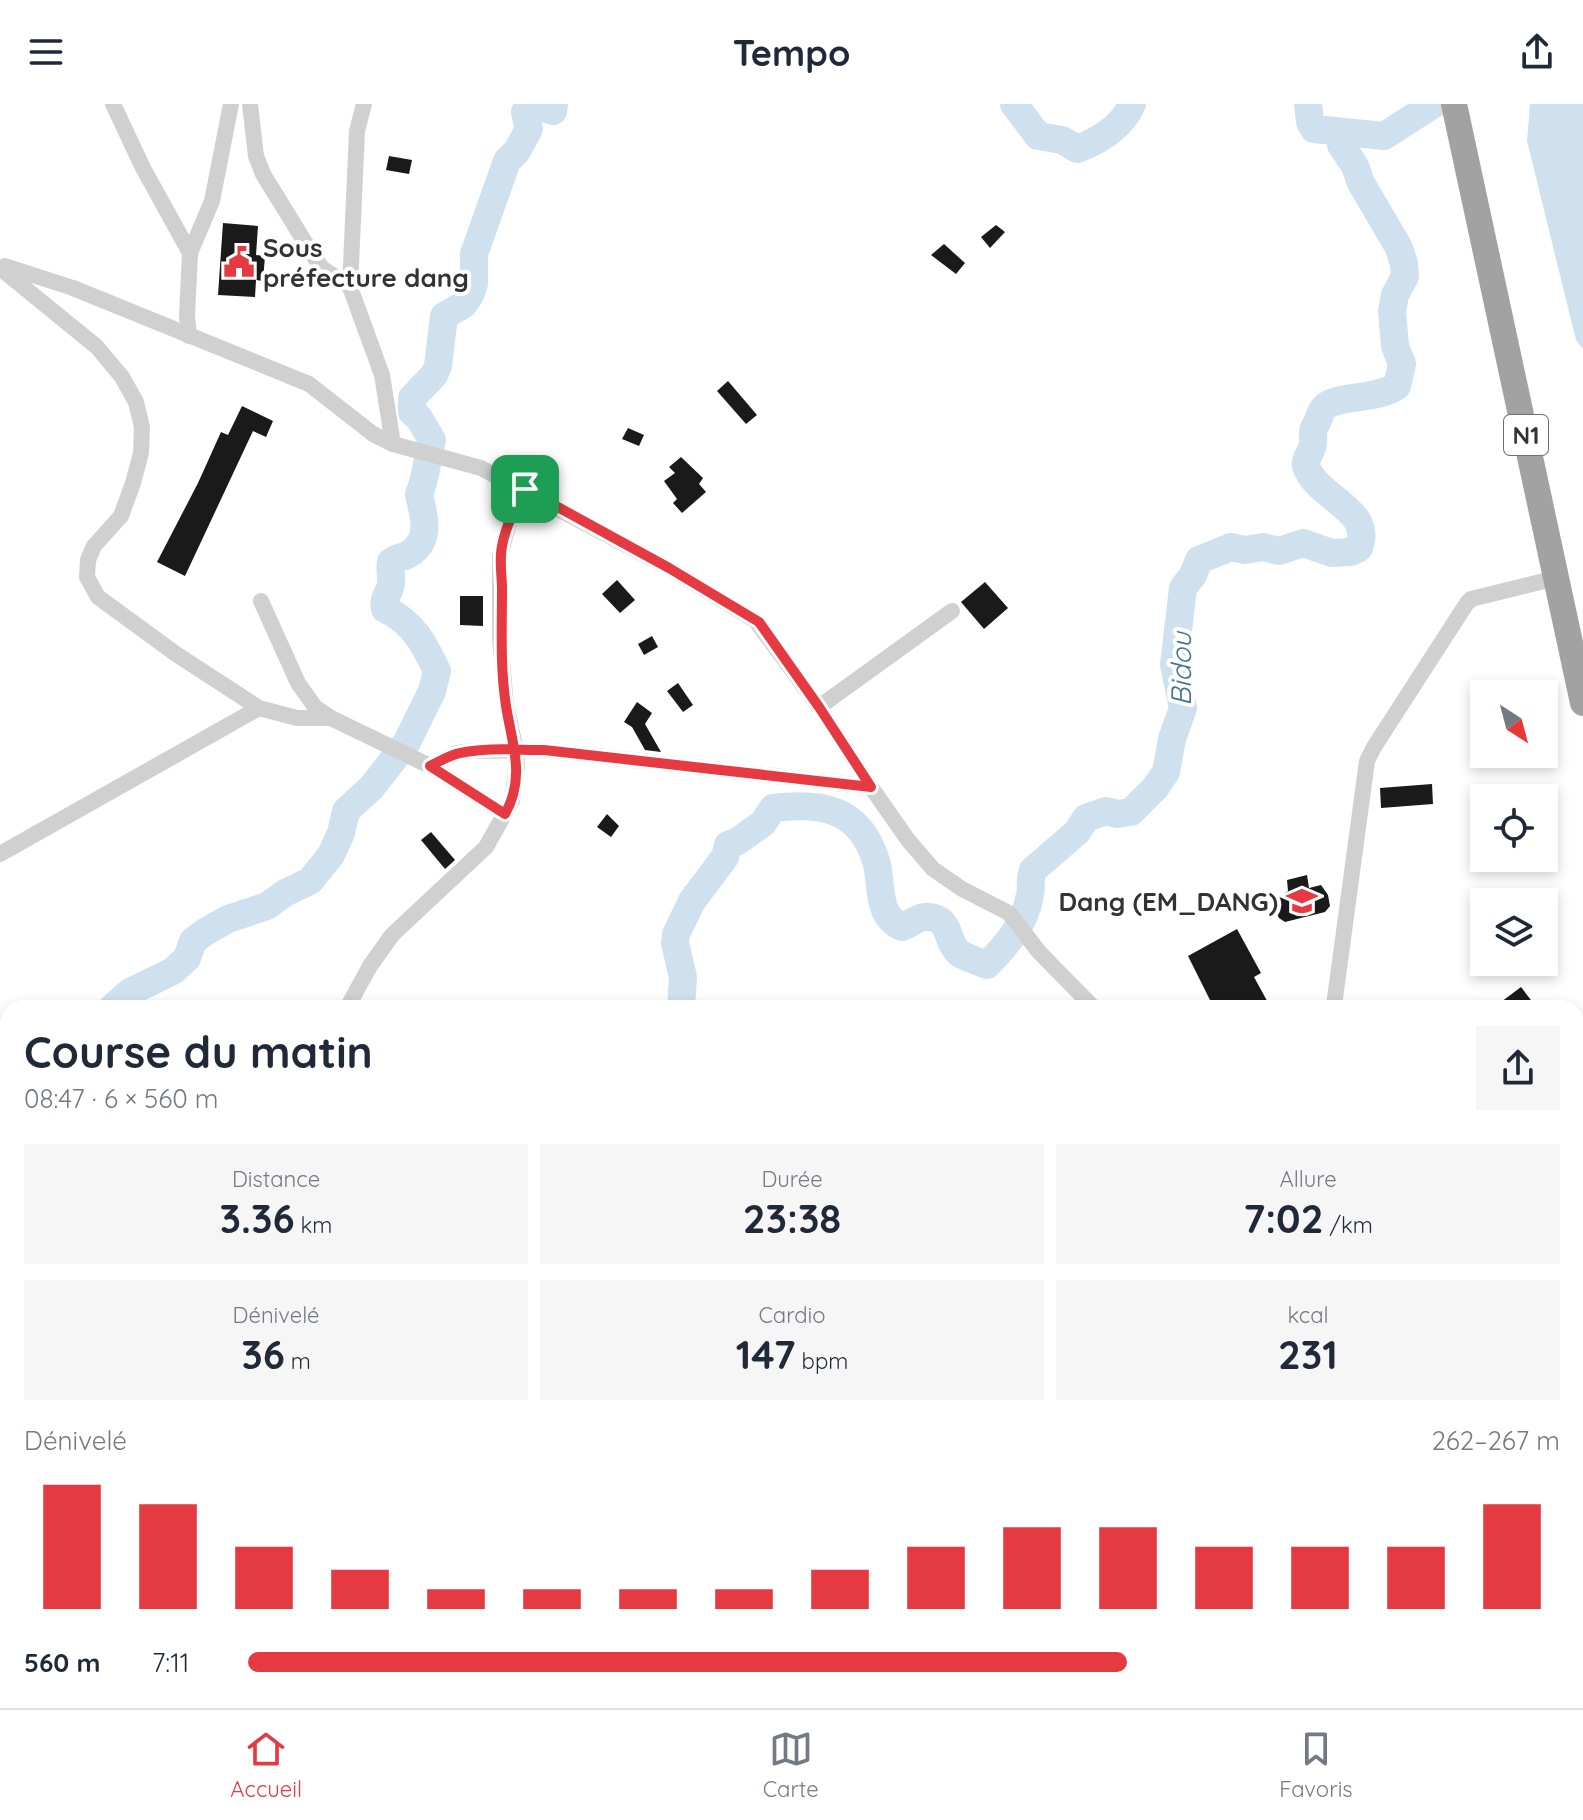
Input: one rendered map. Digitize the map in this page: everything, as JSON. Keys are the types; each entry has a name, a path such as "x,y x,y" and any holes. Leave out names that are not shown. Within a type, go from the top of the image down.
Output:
{"highway":[{"name":"N1","path":"1454,104 1583,703"}],"street":[{"path":"113,104 143,168 190,253"},
{"path":"189,336 190,253 212,201 231,104"},
{"path":"250,104 256,156 263,174 322,268 350,287"},
{"path":"364,104 357,131 350,287 382,375 393,444"},
{"path":"0,266 73,288 309,384 373,434 393,444 481,468 525,489 669,568 759,622 908,840 933,869 962,889 1000,906 1013,917 1039,952 1086,1000"},
{"path":"0,266 97,347 122,377 136,402 142,427 141,453 121,516 94,546 88,560 87,577 98,597 176,654 259,708 297,718 331,718"},
{"path":"351,1000 392,935 486,847 512,801 517,781 516,750 506,705 500,638 500,556 511,515 525,489"},
{"path":"1335,1000 1367,761 1374,747 1471,599 1556,578"},
{"path":"261,601 302,690 315,707 331,718 430,766 505,814"},
{"path":"819,707 952,611"},
{"path":"0,854 259,708"},
{"path":"430,766 457,753 544,750 871,787"}],"water":[{"path":"1530,104 1583,104 1583,349 1576,340 1527,141"}],"building":[{"path":"389,156 412,160 409,174 386,170"},
{"path":"223,223 258,226 256,255 265,256 263,281 256,280 255,297 218,295"},
{"path":"996,225 1005,232 990,248 981,237"},
{"path":"944,244 965,263 956,274 931,255"},
{"path":"728,381 757,415 746,424 717,391"},
{"path":"242,406 273,421 266,437 253,431 185,576 157,562 221,432 228,435"},
{"path":"628,428 644,435 639,446 622,439"},
{"path":"681,457 703,478 699,484 706,492 682,513 673,503 677,499 664,481 675,473 669,467"},
{"path":"617,580 635,600 620,613 602,594"},
{"path":"985,582 1008,608 984,629 961,602"},
{"path":"460,596 483,596 483,626 460,625"},
{"path":"652,636 658,647 644,655 638,644"},
{"path":"678,683 693,705 683,712 667,691"},
{"path":"637,702 652,713 645,724 661,752 645,750 632,727 624,722"},
{"path":"1432,784 1433,804 1381,808 1380,788"},
{"path":"607,814 619,826 611,837 597,827"},
{"path":"431,832 455,860 445,869 421,840"},
{"path":"1307,875 1309,888 1321,885 1328,895 1330,906 1325,912 1285,922 1273,906 1288,891 1287,880"},
{"path":"1237,929 1261,973 1254,977 1267,1000 1210,1000 1188,956"},
{"path":"1521,987 1531,1000 1504,1000"}],"waterway":[{"path":"121,1000 130,992 173,971 187,958 193,941 205,932 228,919 267,906 310,881 331,855 346,811 372,787 407,742 432,691 437,671 427,652 411,628 384,605 391,583 391,562 416,548 424,534 419,494 432,440 412,412 412,398 434,375 438,366 444,316 463,305 470,295 474,284 474,254 507,161 517,151 529,129 525,112 535,106 553,111 554,104"},
{"name":"Bidou","path":"1014,104 1038,136 1062,140 1077,149 1109,132 1123,119 1132,104"},
{"name":"Bidou","path":"1308,104 1314,129 1384,136 1434,104"},
{"name":"Bidou","path":"682,1000 683,977 675,943 676,934 692,901 725,857 728,845 763,823 773,808 822,808 849,819 869,843 876,861 884,907 893,922 902,927 922,917 940,920 958,952 987,965 1008,942 1024,916 1033,870 1077,832 1086,818 1106,811 1117,814 1131,812 1166,772 1172,739 1183,708 1174,665 1183,588 1199,560 1231,547 1245,550 1263,547 1279,551 1303,543 1332,553 1351,552 1359,548 1359,523 1312,477 1306,461 1312,447 1314,428 1328,404 1378,394 1397,386 1402,364 1395,346 1392,311 1395,295 1405,276 1398,246 1341,145 1340,133"}],"place":[{"name":"Sous préfecture dang","path":"239,262"},
{"name":"Dang (EM_DANG)","path":"1302,901"}],"route":[{"path":"525,489 511,515 500,556 500,638 506,705 516,750 517,767 512,801 505,814 430,766 457,753 472,751 516,750 544,750 871,787 759,622 669,568 525,489"}]}
